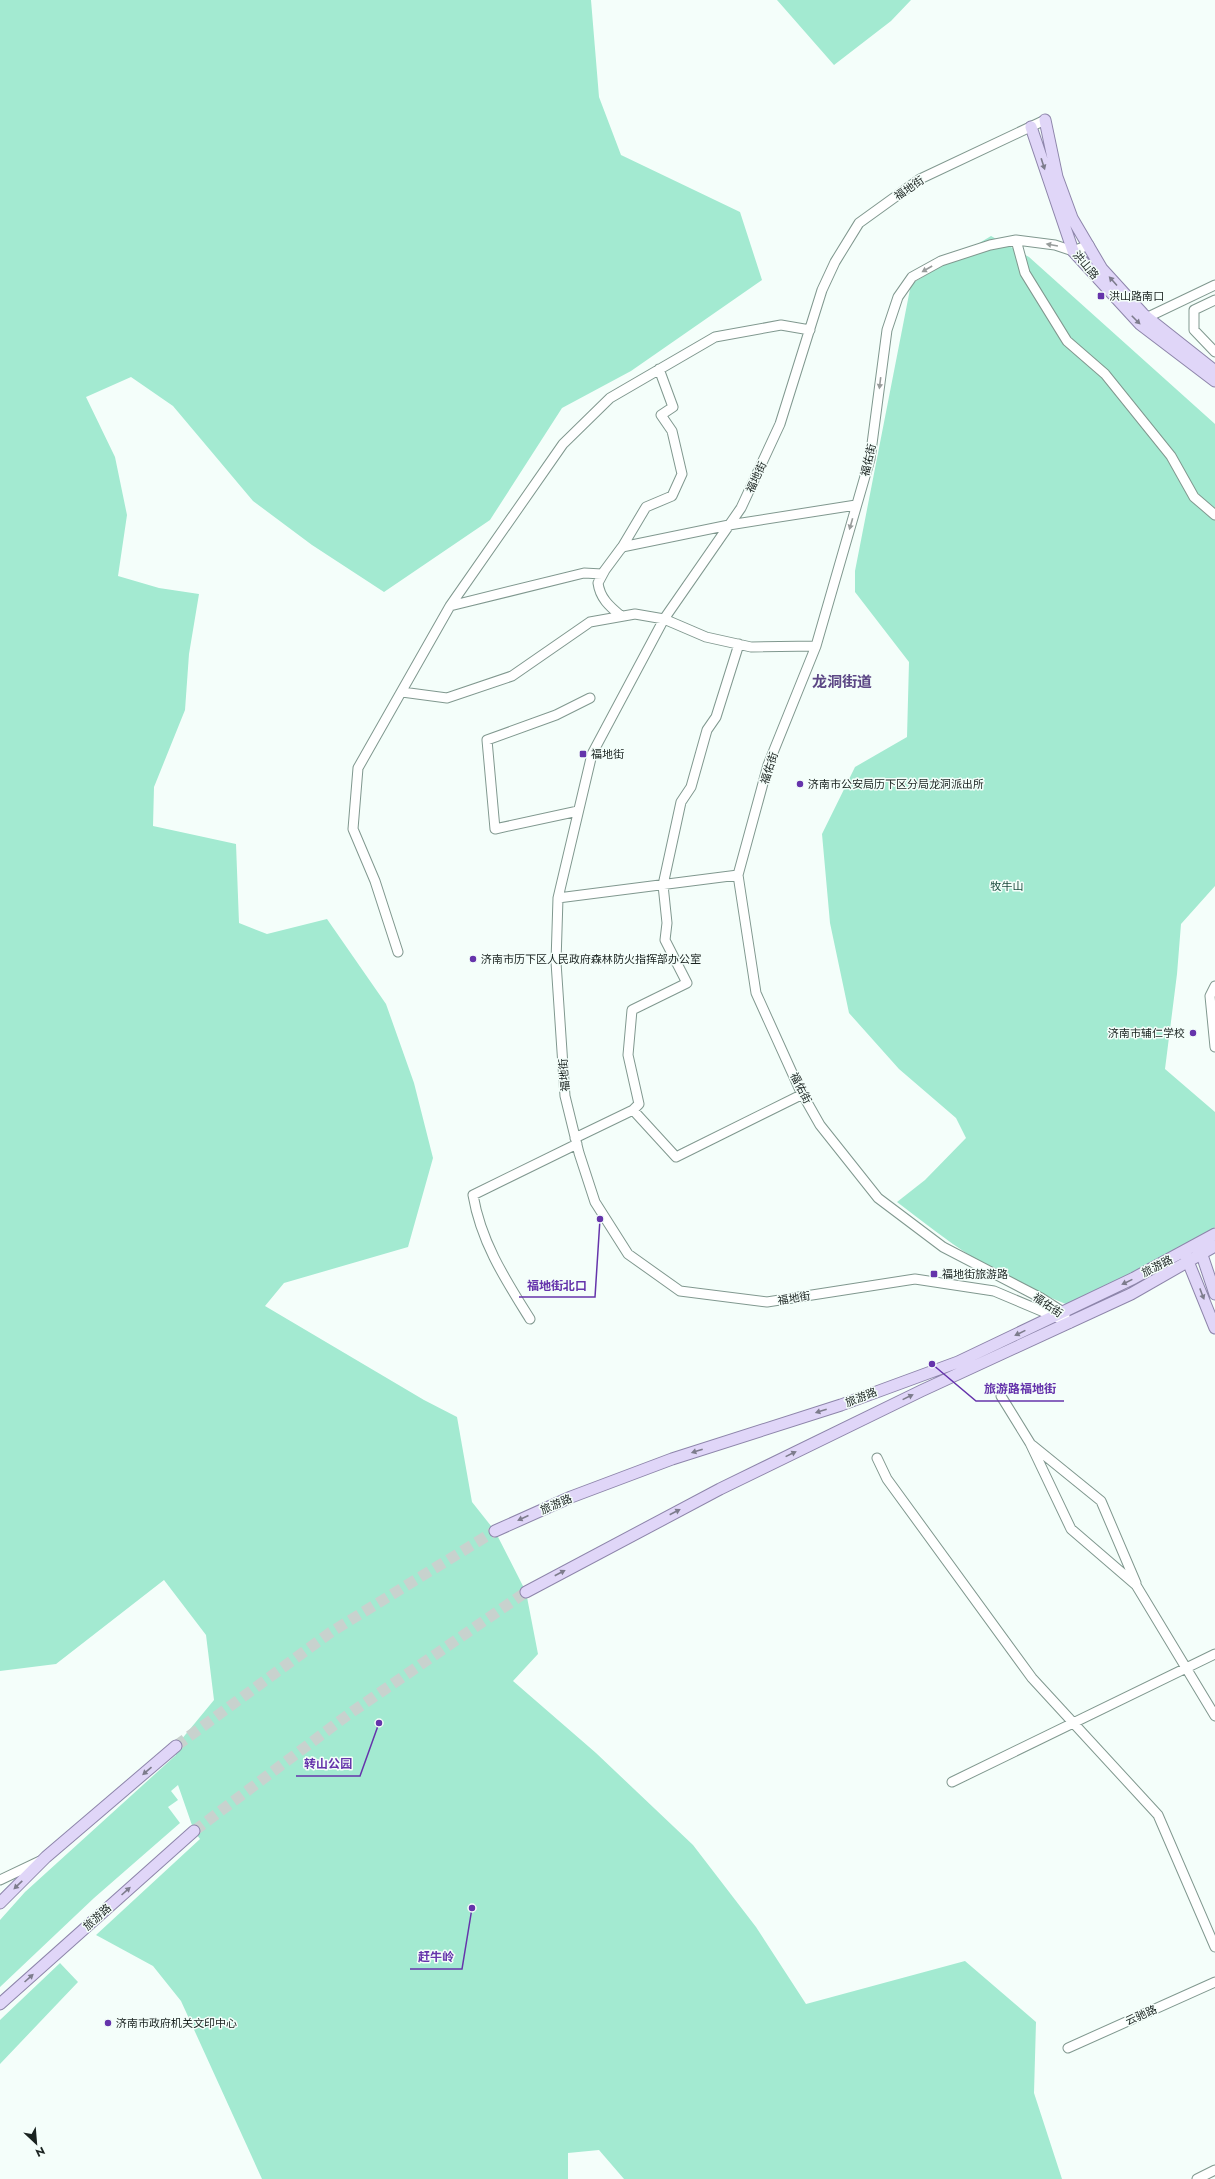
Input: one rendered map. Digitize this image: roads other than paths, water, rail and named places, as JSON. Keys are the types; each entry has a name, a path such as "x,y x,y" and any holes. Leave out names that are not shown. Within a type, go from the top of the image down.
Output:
{"main road":[{"name":"洪山路","path":"1045,120 1057,177 1072,218 1089,244 1102,269 1148,318 1215,371"},
{"name":"洪山路","path":"1031,126 1073,251 1140,324 1215,381"},
{"name":"旅游路","path":"1201,1250 1215,1234"},
{"name":"旅游路","path":"495,1531 571,1498 672,1459 840,1405 958,1362 1058,1314 1187,1256 1215,1246"},
{"path":"1201,1250 1215,1294"},
{"name":"旅游路","path":"526,1592 720,1489 921,1391 1131,1294 1187,1256"},
{"path":"1187,1256 1215,1328"},
{"path":"0,1903 46,1857 176,1746"},
{"name":"旅游路","path":"0,2004 194,1831"}],"street":[{"name":"福地街","path":"1045,120 920,179 859,223 835,262 822,290 780,424 741,508 664,619 592,754 558,898 556,962 565,1088 576,1141 595,1202 628,1254 680,1291 767,1302 914,1279 994,1291 1058,1314"},
{"path":"1016,240 1025,273 1067,341 1104,374 1171,456 1194,498 1215,515"},
{"name":"福佑街","path":"1070,1323 1041,1298 943,1247 878,1198 820,1125 802,1094 756,993 738,875 768,765 816,646 871,452 887,330 898,297 912,277 941,260 990,245 1016,240 1055,245 1073,251"},
{"path":"1073,251 1089,244"},
{"path":"1148,318 1215,285"},
{"path":"1215,300 1194,310 1194,330 1215,352"},
{"path":"398,952 375,881 353,829 358,768 450,606 564,444 610,398 715,337 781,325 810,330"},
{"path":"620,616 605,602 599,590 598,582 602,574 622,547 646,507 672,496 682,474 672,431 661,415 673,407 659,369"},
{"path":"622,547 729,525 856,505"},
{"path":"450,606 584,573 602,574"},
{"path":"402,692 447,698 512,676 590,622 635,614 664,619 706,637 751,647 816,646"},
{"path":"530,1319 497,1266 484,1237 473,1195 633,1110 639,1104 628,1055 632,1010 687,983 666,940 668,922 663,885 681,802 691,787 707,730 716,718 738,644"},
{"path":"578,811 495,829 487,740 556,716 590,698"},
{"path":"558,898 738,875"},
{"path":"1215,986 1210,996 1215,1047"},
{"path":"633,1110 676,1156 802,1094"},
{"path":"1001,1396 1030,1443 1072,1529 1136,1585"},
{"path":"1030,1443 1101,1501 1136,1585 1215,1716"},
{"path":"876,1458 887,1479 1032,1678 1158,1815 1215,1947"},
{"path":"952,1782 1215,1654"},
{"path":"0,1880 46,1857"},
{"name":"云驰路","path":"1068,2048 1215,1982"},
{"path":"1197,2179 1215,2170"}],"tunnel":[{"path":"176,1746 331,1632 495,1531"},
{"path":"194,1831 349,1714 526,1592"}],"place":[{"name":"洪山路南口","path":"1101,296"},
{"name":"福地街","path":"583,754"},
{"name":"济南市公安局历下区分局龙洞派出所","path":"800,784"},
{"name":"济南市历下区人民政府森林防火指挥部办公室","path":"473,959"},
{"name":"济南市辅仁学校","path":"1193,1033"},
{"name":"福地街北口","path":"600,1219"},
{"name":"福地街旅游路","path":"934,1274"},
{"name":"旅游路福地街","path":"932,1364"},
{"name":"转山公园","path":"379,1723"},
{"name":"赶牛岭","path":"472,1908"},
{"name":"济南市政府机关文印中心","path":"108,2023"}],"district":[{"name":"龙洞街道","path":"842,682"}],"park label":[{"name":"牧牛山","path":"1007,886"}]}
